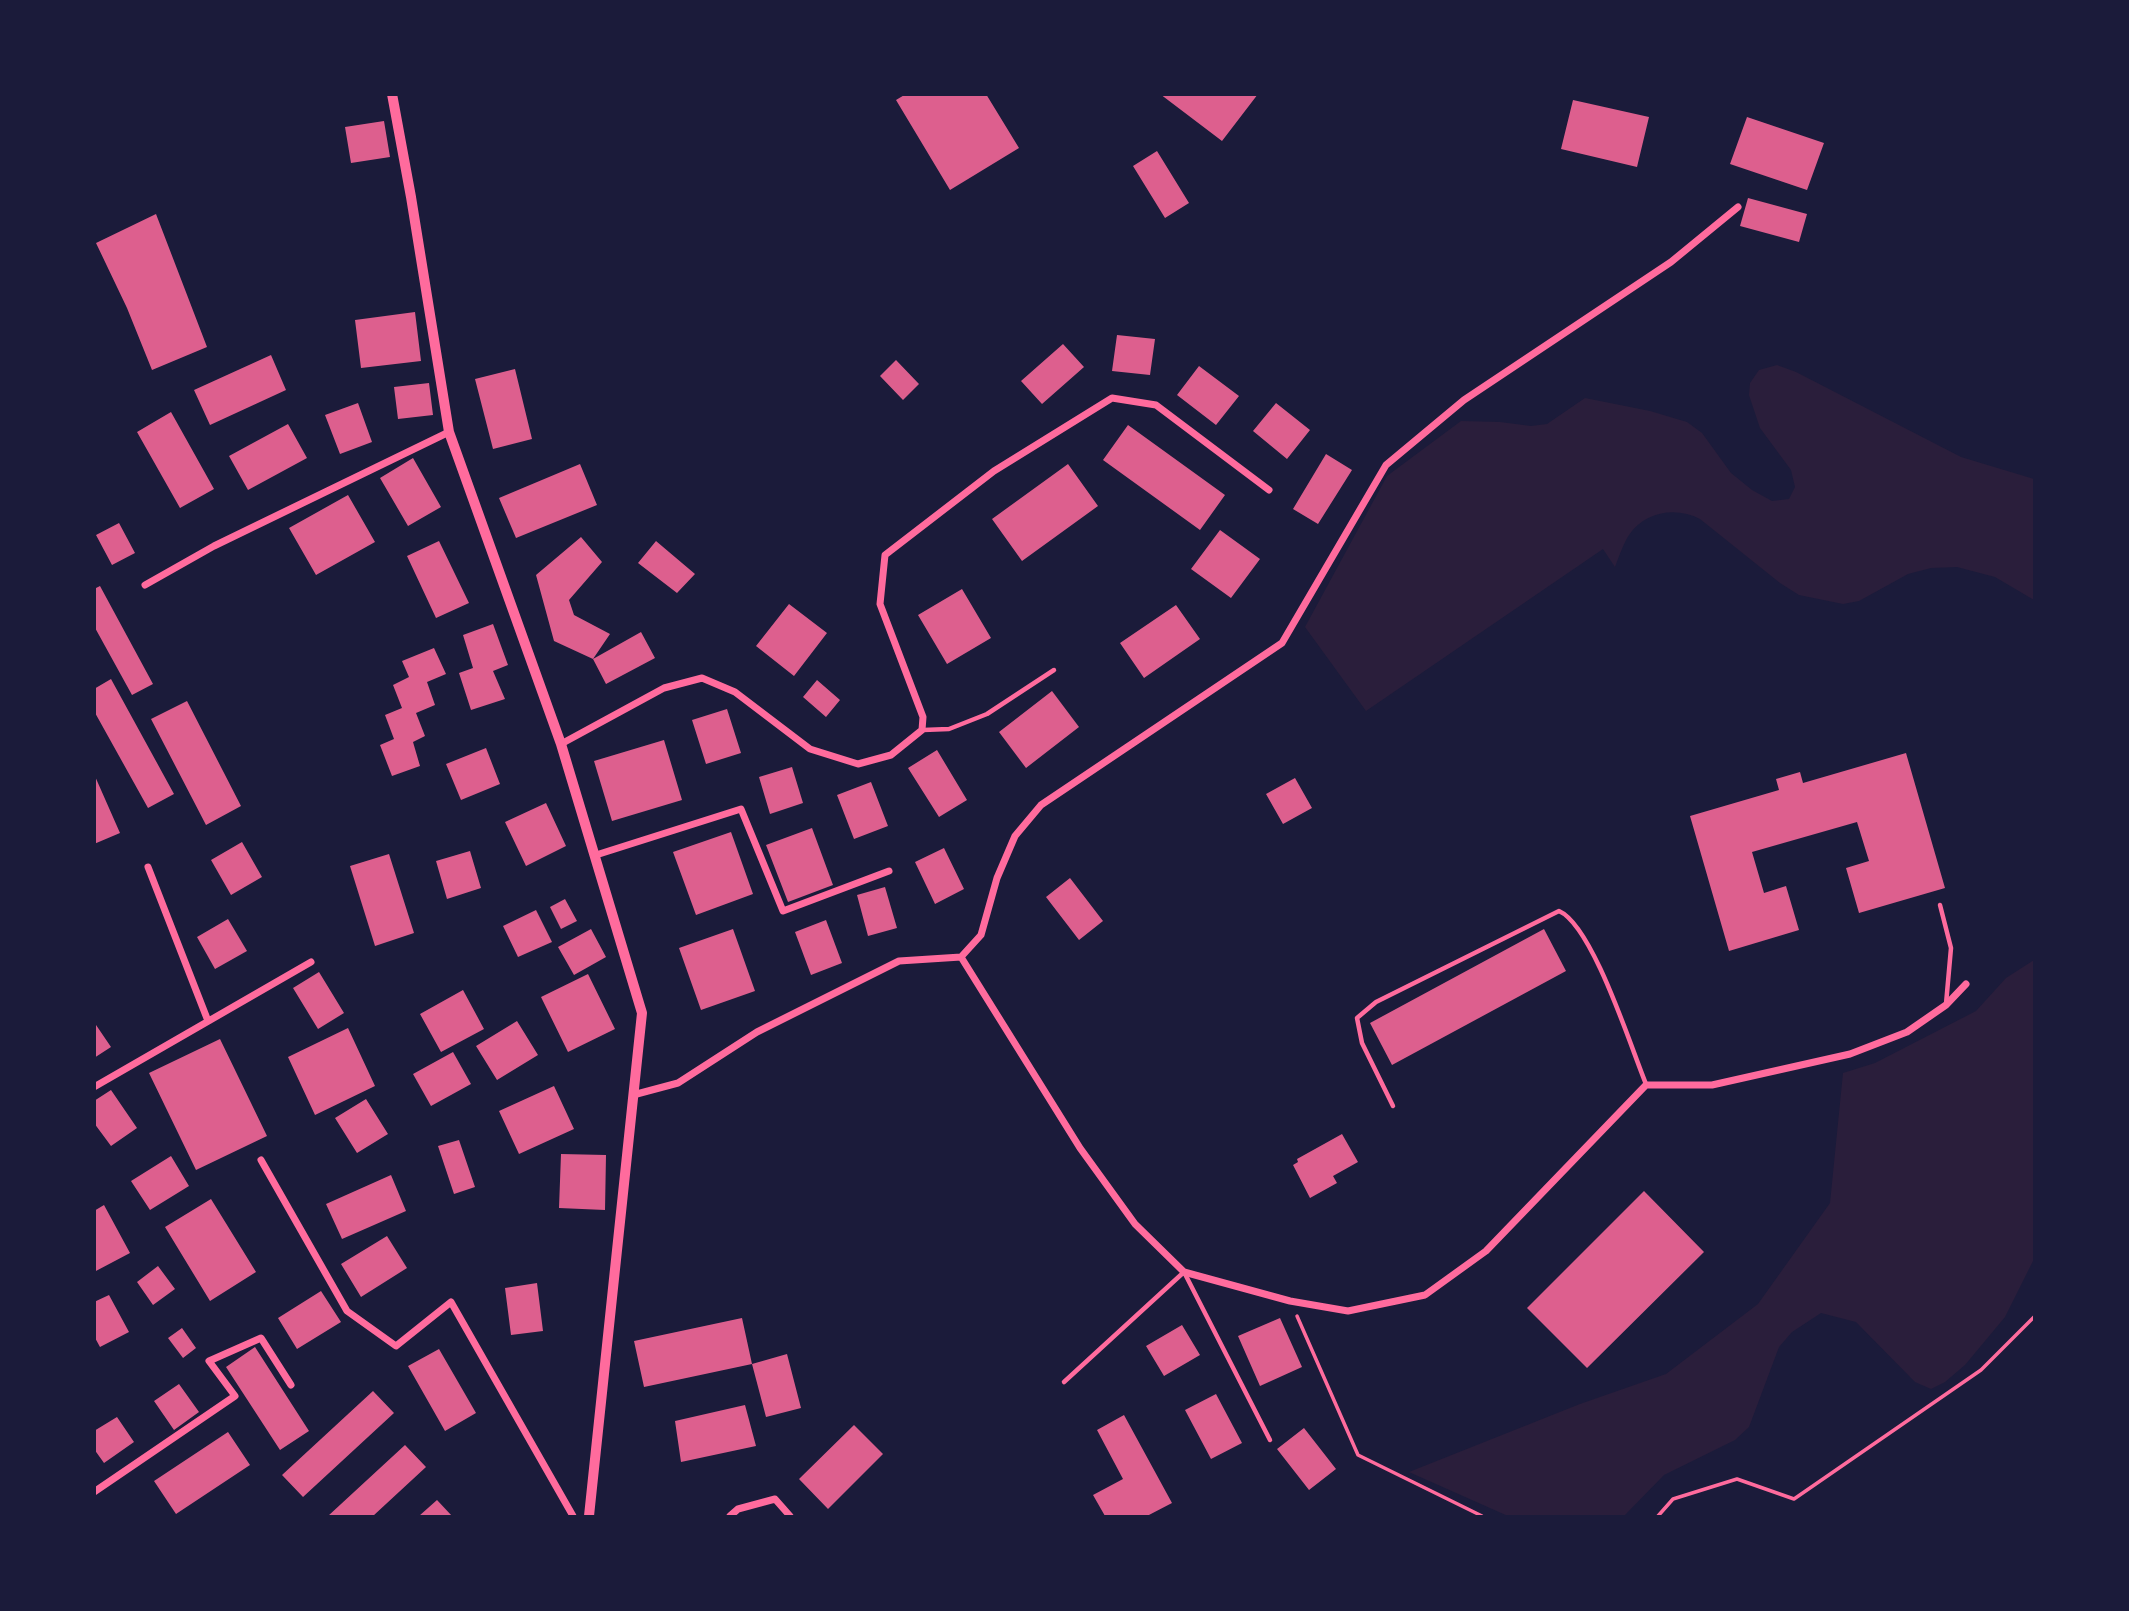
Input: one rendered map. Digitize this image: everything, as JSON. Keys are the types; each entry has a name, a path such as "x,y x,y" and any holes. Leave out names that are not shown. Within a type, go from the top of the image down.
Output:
{"street":[{"path":"392,94 449,432 561,744 642,1013 589,1517"},
{"path":"633,1095 678,1083 757,1032 899,961 961,957 981,934 997,878 1015,836 1041,805 1282,643 1386,465 1464,400 1671,262 1738,207"},
{"path":"561,744 664,688 702,678 735,692 810,749 858,764 891,755 922,730 923,718 880,604 885,555 995,471 1112,398 1156,405 1269,490"},
{"path":"145,586 214,546 449,432"},
{"path":"596,855 741,809 783,911 889,872"},
{"path":"148,867 208,1021"},
{"path":"961,957 1080,1148 1135,1224 1184,1272 1290,1301 1348,1311 1425,1295 1486,1251 1646,1085 1712,1085 1850,1054 1907,1032 1946,1004 1966,984"},
{"path":"94,1087 236,1007 311,961"},
{"path":"261,1160 348,1311 396,1346 451,1302 573,1517"},
{"path":"94,1492 235,1396 209,1361 261,1339 291,1385"},
{"path":"730,1517 738,1509 775,1499 790,1517"}],"lane":[{"path":"922,730 949,729 987,714 1054,670"},
{"path":"1940,905 1951,948 1946,1004"},
{"path":"1393,1106 1363,1043 1357,1018 1361,1013 1376,1002 1559,911 1565,913 1585,938 1646,1085"},
{"path":"1065,1381 1184,1272 1270,1440"}],"path":[{"path":"1290,1301 1358,1455 1482,1517"},
{"path":"1658,1517 1673,1499 1737,1479 1794,1499 1981,1370 2035,1316"}],"shaded area":[{"path":"1777,365 1796,372 1961,457 2034,479 2034,600 1995,577 1957,567 1931,568 1908,574 1859,601 1843,604 1799,595 1700,519 1671,512 1652,516 1635,527 1625,542 1615,567 1603,549 1366,711 1305,627 1387,476 1461,421 1531,426 1547,424 1585,398 1650,411 1687,422 1702,433 1731,473 1752,490 1772,501 1789,499 1795,487 1791,470 1760,428 1749,395 1750,383 1759,370"},
{"path":"2034,960 2034,1259 2005,1317 1965,1365 1945,1382 1931,1389 1915,1382 1856,1322 1821,1313 1792,1332 1779,1347 1749,1427 1735,1440 1664,1475 1624,1516 1508,1516 1409,1472 1580,1404 1666,1374 1758,1304 1830,1203 1843,1073 1875,1063 1976,1011 2006,978"}],"building":[{"path":"906,94 986,94 1019,148 950,190 896,100"},
{"path":"1160,94 1258,94 1222,141"},
{"path":"1573,100 1649,117 1637,167 1561,149"},
{"path":"1747,117 1824,143 1807,190 1730,164"},
{"path":"384,121 390,157 351,163 345,127"},
{"path":"1157,151 1189,203 1165,218 1133,166"},
{"path":"1748,198 1807,214 1799,242 1740,226"},
{"path":"156,214 207,347 152,370 127,308 96,243"},
{"path":"415,312 421,361 361,368 355,320"},
{"path":"1117,335 1155,339 1150,375 1112,371"},
{"path":"1063,344 1084,367 1042,404 1021,381"},
{"path":"271,355 286,390 210,425 194,390"},
{"path":"896,360 919,384 903,400 880,376"},
{"path":"1199,366 1239,396 1216,425 1177,395"},
{"path":"515,369 532,439 493,449 475,379"},
{"path":"429,383 433,415 398,419 394,387"},
{"path":"358,403 372,442 340,454 325,415"},
{"path":"1276,403 1310,430 1287,459 1253,431"},
{"path":"171,412 214,489 180,508 137,432"},
{"path":"288,424 307,458 248,490 229,456"},
{"path":"1128,425 1225,495 1200,530 1103,460"},
{"path":"1326,454 1352,470 1318,524 1293,509"},
{"path":"413,458 441,507 408,526 380,478"},
{"path":"580,464 597,505 516,538 499,498"},
{"path":"1068,464 1098,506 1022,561 992,519"},
{"path":"348,495 375,542 316,575 289,528"},
{"path":"119,523 135,553 112,565 96,535"},
{"path":"1220,530 1260,559 1231,598 1191,569"},
{"path":"581,537 602,562 569,600 574,615 610,634 593,659 554,641 536,575"},
{"path":"439,541 469,603 436,618 407,556"},
{"path":"656,541 695,574 677,593 638,563"},
{"path":"100,586 153,684 132,695 94,626 94,589"},
{"path":"962,589 991,638 947,664 918,615"},
{"path":"789,604 827,633 794,676 756,646"},
{"path":"1176,605 1200,639 1144,678 1120,643"},
{"path":"493,624 508,665 493,671 505,699 471,710 459,673 473,668 463,635"},
{"path":"641,632 655,658 606,684 593,659"},
{"path":"434,648 446,674 427,682 435,705 416,713 425,736 413,742 420,766 392,776 380,745 394,739 385,715 402,708 393,685 409,677 402,661"},
{"path":"111,679 174,794 148,808 94,711 94,689"},
{"path":"817,680 840,700 826,717 803,697"},
{"path":"1052,691 1079,727 1026,768 999,732"},
{"path":"187,701 241,806 206,825 151,719"},
{"path":"727,709 741,753 706,764 692,720"},
{"path":"664,740 682,800 612,821 594,761"},
{"path":"486,748 500,784 461,800 446,764"},
{"path":"937,750 967,800 939,817 908,768"},
{"path":"1906,753 1945,888 1859,913 1846,868 1869,861 1857,822 1752,852 1764,893 1786,886 1799,930 1729,951 1690,816 1779,790 1776,779 1800,772 1803,783"},
{"path":"792,767 803,803 770,814 759,777"},
{"path":"94,774 120,833 94,844"},
{"path":"1295,778 1312,808 1283,824 1266,794"},
{"path":"871,782 888,826 854,839 837,795"},
{"path":"546,803 566,846 526,866 505,822"},
{"path":"812,828 833,885 788,902 766,845"},
{"path":"731,832 753,894 696,915 673,852"},
{"path":"242,842 262,877 231,895 211,860"},
{"path":"944,848 964,889 935,904 915,862"},
{"path":"470,851 481,888 447,899 436,861"},
{"path":"389,854 414,933 375,946 350,866"},
{"path":"1070,878 1103,921 1079,940 1046,897"},
{"path":"885,887 897,928 868,936 857,895"},
{"path":"565,899 577,921 561,929 550,907"},
{"path":"536,910 552,942 518,957 503,926"},
{"path":"228,919 247,951 215,969 197,937"},
{"path":"826,920 842,963 811,975 795,932"},
{"path":"591,929 606,957 574,975 558,947"},
{"path":"733,929 755,991 701,1010 679,948"},
{"path":"1544,929 1566,971 1392,1065 1370,1023"},
{"path":"319,972 344,1013 318,1029 293,988"},
{"path":"588,974 615,1029 568,1052 541,997"},
{"path":"463,990 484,1029 441,1052 420,1014"},
{"path":"517,1021 538,1055 497,1080 476,1046"},
{"path":"94,1022 111,1047 94,1058"},
{"path":"348,1028 375,1086 315,1115 288,1057"},
{"path":"220,1039 267,1136 196,1170 149,1073"},
{"path":"453,1052 471,1084 431,1106 413,1074"},
{"path":"554,1086 574,1129 519,1154 499,1111"},
{"path":"111,1090 137,1128 111,1146 94,1123 94,1101"},
{"path":"366,1099 388,1134 357,1153 335,1118"},
{"path":"1342,1134 1358,1162 1333,1176 1337,1183 1310,1198 1293,1165 1298,1162 1297,1159"},
{"path":"459,1140 475,1187 454,1194 438,1146"},
{"path":"561,1154 606,1155 605,1210 559,1208"},
{"path":"171,1156 189,1186 150,1210 131,1181"},
{"path":"391,1175 406,1211 342,1239 326,1204"},
{"path":"1644,1191 1704,1252 1587,1368 1527,1308"},
{"path":"211,1199 256,1272 210,1301 165,1227"},
{"path":"104,1205 130,1253 94,1272 94,1211"},
{"path":"387,1236 407,1268 361,1297 341,1264"},
{"path":"158,1266 175,1289 153,1305 137,1282"},
{"path":"537,1283 543,1331 511,1335 505,1288"},
{"path":"321,1291 341,1322 297,1349 278,1318"},
{"path":"109,1295 129,1332 100,1347 94,1336 94,1302"},
{"path":"742,1318 752,1364 644,1387 634,1341"},
{"path":"1280,1318 1302,1367 1260,1386 1238,1336"},
{"path":"1182,1325 1200,1355 1164,1376 1146,1346"},
{"path":"182,1328 196,1348 183,1358 168,1338"},
{"path":"255,1347 309,1431 280,1450 226,1367"},
{"path":"439,1349 476,1413 445,1431 408,1366"},
{"path":"787,1354 801,1408 766,1417 752,1364"},
{"path":"179,1384 199,1412 174,1430 154,1401"},
{"path":"373,1391 394,1413 303,1497 282,1475"},
{"path":"1216,1394 1242,1443 1211,1459 1185,1410"},
{"path":"745,1405 756,1446 681,1462 675,1421"},
{"path":"1124,1415 1172,1503 1147,1516 1105,1516 1093,1495 1123,1479 1097,1430"},
{"path":"117,1417 134,1442 104,1463 94,1449 94,1431"},
{"path":"854,1425 883,1454 828,1509 799,1479"},
{"path":"1304,1428 1336,1469 1309,1490 1277,1449"},
{"path":"228,1432 250,1465 176,1514 154,1481"},
{"path":"405,1445 426,1467 373,1516 328,1516"},
{"path":"437,1500 452,1516 419,1516"}]}
